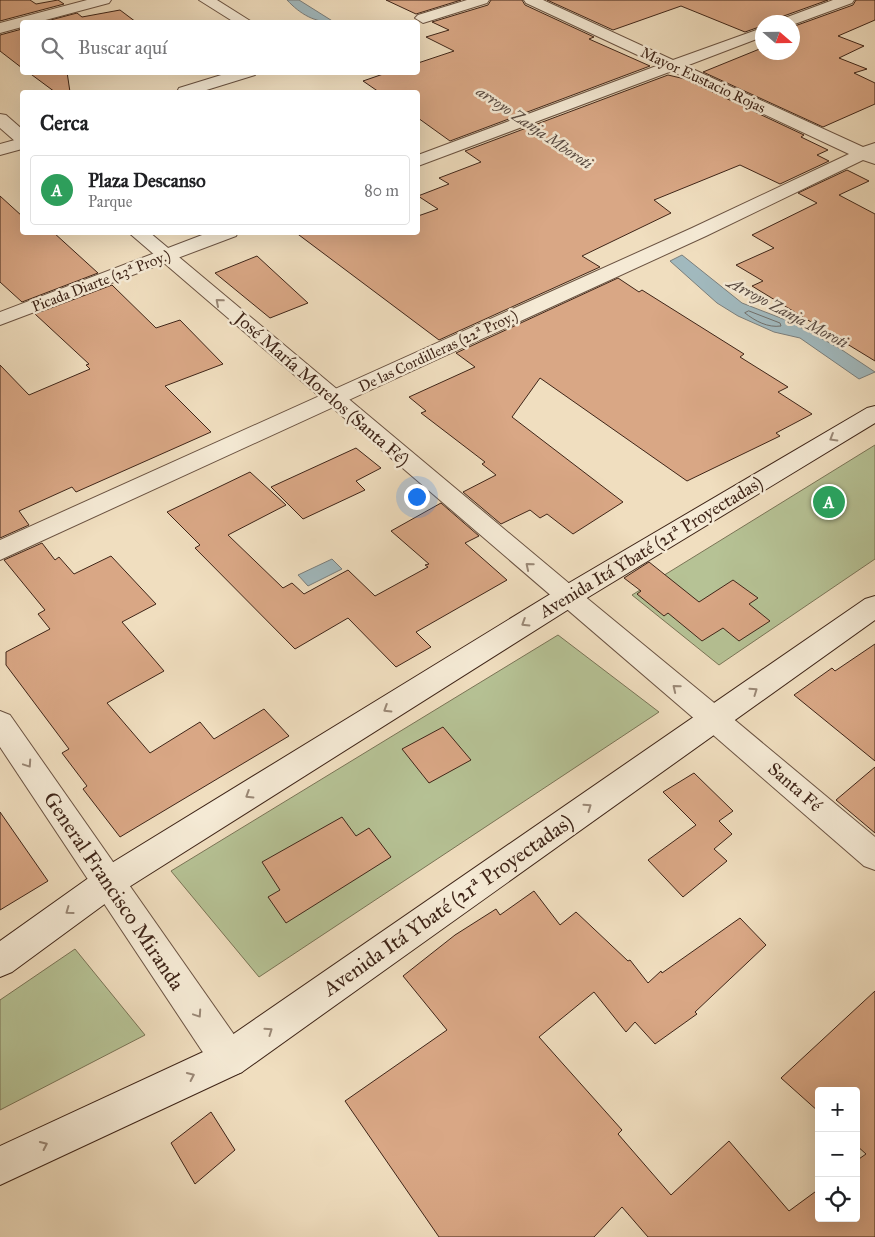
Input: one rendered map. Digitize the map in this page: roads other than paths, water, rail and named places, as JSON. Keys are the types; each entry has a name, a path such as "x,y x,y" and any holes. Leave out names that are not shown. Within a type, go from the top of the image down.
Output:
{"street":[{"path":"30,20 104,0"},
{"path":"206,0 241,20"},
{"path":"423,18 482,0"},
{"name":"Mayor Eustacio Rojas","path":"531,0 673,66 871,154"},
{"path":"800,17 847,0"},
{"path":"0,28 20,23"},
{"path":"420,160 755,35"},
{"path":"192,90 240,75"},
{"path":"0,119 20,136"},
{"path":"0,150 20,144"},
{"name":"De las Cordilleras (22ª Proy.)","path":"0,551 871,154"},
{"name":"José María Morelos (Santa Fé)","path":"142,235 332,399 714,718"},
{"name":"Picada Diarte (23ª Proy.)","path":"0,319 221,235"},
{"name":"Avenida Itá Ybaté (21ª Proyectadas)","path":"0,961 109,882 567,597 875,413"},
{"name":"Avenida Itá Ybaté (21ª Proyectadas)","path":"0,1166 229,1059 875,606"},
{"name":"Santa Fé","path":"714,718 875,856"},
{"name":"General Francisco Miranda","path":"0,724 229,1059"}],"water":[{"path":"287,0 299,0 331,20 317,20 308,17"},
{"path":"682,255 742,303 791,322 839,348 875,372 859,379 800,338 774,332 738,316 717,303 670,261"},
{"path":"332,559 342,569 308,586 298,575"}],"place":[{"name":"Plaza Descanso","path":"829,502"}],"water label":[{"name":"arroyo Zanja Mboroti","path":"535,127"},
{"name":"Arroyo Zanja Moroti","path":"788,312"}]}
